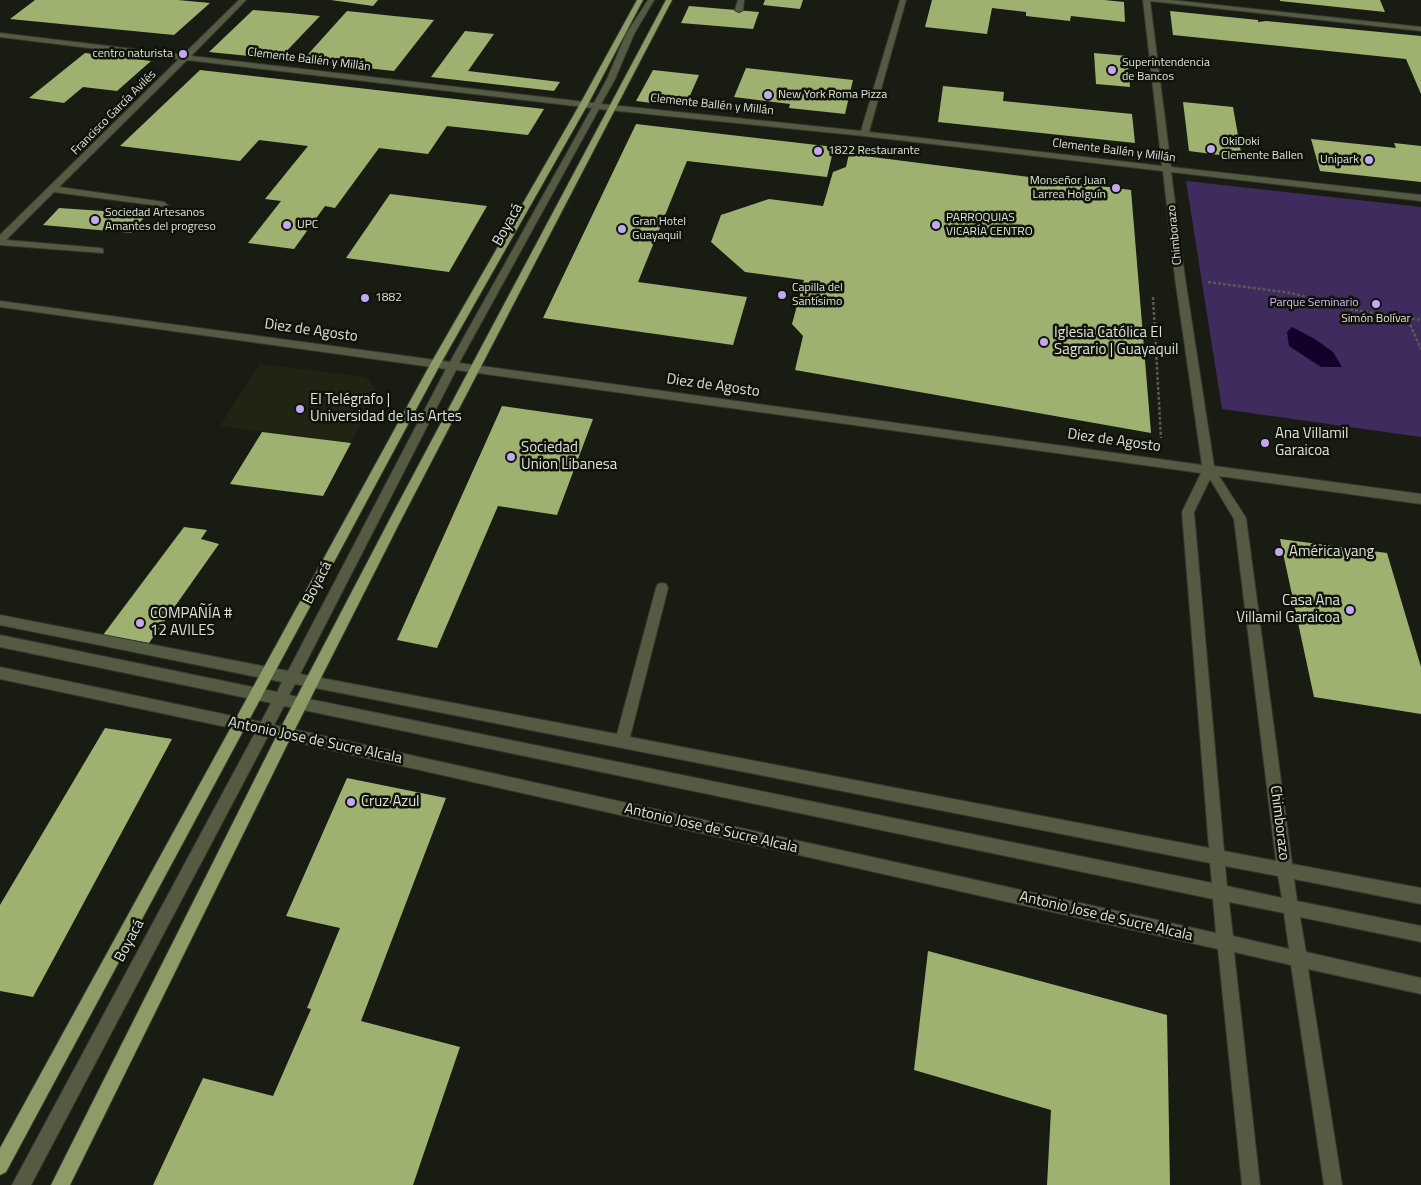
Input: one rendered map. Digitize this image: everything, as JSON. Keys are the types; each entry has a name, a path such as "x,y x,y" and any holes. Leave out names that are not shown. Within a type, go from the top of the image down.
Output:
{"main road":[{"name":"Boyacá","path":"0,1166 436,363 584,104 640,0"},
{"path":"60,1185 285,734 474,368 669,0"}],"street":[{"name":"Francisco García Avilés","path":"0,241 243,0"},
{"name":"Boyacá","path":"21,1185 264,730 453,365 611,79 630,34 651,0"},
{"path":"739,10 742,0"},
{"path":"864,134 903,0"},
{"name":"Chimborazo","path":"1146,0 1180,278 1209,469 1240,518 1284,870 1333,1185"},
{"path":"1152,0 1421,29"},
{"name":"Clemente Ballén y Millán","path":"0,35 596,106 613,106 1421,198"},
{"path":"54,188 164,205"},
{"path":"0,241 100,251"},
{"name":"Diez de Agosto","path":"0,304 1421,498"},
{"path":"1209,469 1188,512 1219,858 1220,892 1251,1185"},
{"path":"622,742 662,588"},
{"path":"0,620 1421,896"},
{"path":"0,641 1421,934"},
{"name":"Antonio Jose de Sucre Alcala","path":"0,673 285,734 1421,986"}],"path":[{"path":"1180,278 1291,293 1354,310 1421,320"},
{"path":"1407,318 1421,349"}],"shaded area":[{"path":"1292,327 1315,339 1333,352 1342,367 1321,367 1289,346 1287,332"},
{"name":"El Telégrafo | Universidad de las Artes","path":"260,364 366,377 377,392 351,443 220,426"}],"green space":[{"name":"Parque Seminario","path":"1186,181 1421,207 1421,437 1222,409"}],"building":[{"path":"35,0 178,0 210,3 174,35 10,19"},
{"path":"331,0 378,0 373,6"},
{"path":"765,0 803,0 800,9 763,5"},
{"path":"932,0 1104,0 1124,2 1125,22 1071,16 1070,21 1026,16 1026,12 992,8 987,34 925,27"},
{"path":"1380,0 1385,12 1280,1"},
{"path":"689,6 759,12 753,29 681,23"},
{"path":"253,10 320,16 279,59 209,52"},
{"path":"347,11 434,20 394,71 302,61"},
{"path":"1170,11 1258,20 1258,22 1266,21 1421,36 1421,94 1406,59 1173,35"},
{"path":"465,31 494,34 468,71 560,82 554,91 431,77"},
{"path":"85,53 151,61 117,91 83,87 64,103 29,98"},
{"name":"Superintendencia de Bancos","path":"1094,53 1127,56 1130,87 1096,84"},
{"path":"746,68 853,80 845,114 789,108 790,104 734,97"},
{"path":"200,70 544,109 528,135 447,126 428,154 379,148 335,208 325,206 294,249 248,243 281,201 265,199 308,146 259,140 240,161 120,146"},
{"path":"653,70 699,75 685,107 636,101"},
{"path":"943,86 1004,92 1003,101 1132,114 1135,143 938,122"},
{"path":"1183,102 1233,107 1242,158 1189,151"},
{"name":"Gran Hotel Guayaquil","path":"636,124 834,147 827,177 687,161 638,282 747,297 733,345 543,318"},
{"name":"Unipark","path":"1311,139 1396,148 1394,143 1421,146 1421,182 1320,171"},
{"path":"849,154 1131,190 1151,433 795,370 803,336 792,324 804,280 745,272 711,242 721,215 769,199 823,206 833,172 846,167"},
{"path":"390,194 487,206 449,272 346,258"},
{"name":"Sociedad Artesanos Amantes del progreso","path":"59,208 147,214 131,233 43,225"},
{"path":"502,406 593,419 557,515 498,506 437,648 397,640"},
{"path":"262,432 351,443 323,496 230,484"},
{"name":"COMPAÑÍA # 12 AVILES","path":"184,527 207,530 201,539 219,544 149,643 103,635"},
{"name":"Casa Ana Villamil Garaicoa","path":"1280,539 1387,553 1421,667 1421,714 1314,697"},
{"path":"105,728 172,739 33,997 0,991 0,905"},
{"path":"347,778 446,798 361,1021 460,1047 413,1185 153,1185 203,1078 273,1096 311,1009 307,1008 340,928 286,916"},
{"path":"928,951 1167,1015 1170,1185 1047,1185 1051,1110 914,1070"}],"place":[{"name":"centro naturista","path":"183,54"},
{"name":"Superintendencia de Bancos","path":"1112,70"},
{"name":"New York Roma Pizza","path":"768,95"},
{"name":"OkiDoki Clemente Ballen","path":"1211,149"},
{"name":"1822 Restaurante","path":"818,151"},
{"name":"Unipark","path":"1369,160"},
{"name":"Monseñor Juan Larrea Holguín","path":"1116,188"},
{"name":"Sociedad Artesanos Amantes del progreso","path":"95,220"},
{"name":"UPC","path":"287,225"},
{"name":"PARROQUIAS VICARÍA CENTRO","path":"936,225"},
{"name":"Gran Hotel Guayaquil","path":"622,229"},
{"name":"Capilla del Santísimo","path":"782,295"},
{"name":"1882","path":"365,298"},
{"name":"Simón Bolívar","path":"1376,304"},
{"name":"Iglesia Católica El Sagrario | Guayaquil","path":"1044,342"},
{"name":"El Telégrafo | Universidad de las Artes","path":"300,409"},
{"name":"Ana Villamil Garaicoa","path":"1265,443"},
{"name":"Sociedad Union Libanesa","path":"511,457"},
{"name":"América yang","path":"1279,552"},
{"name":"Casa Ana Villamil Garaicoa","path":"1350,610"},
{"name":"COMPAÑÍA # 12 AVILES","path":"140,623"},
{"name":"Cruz Azul","path":"351,802"}]}
